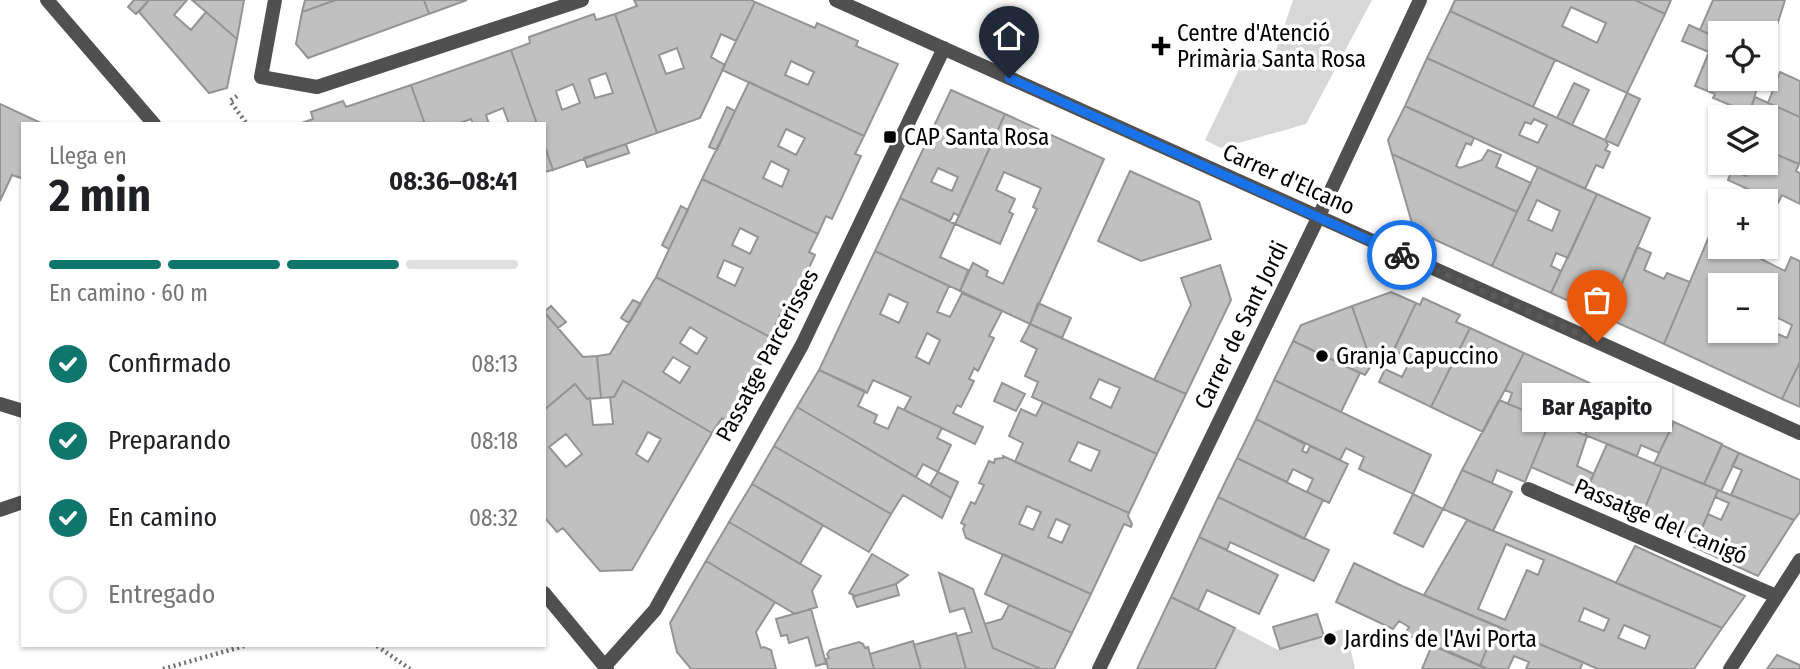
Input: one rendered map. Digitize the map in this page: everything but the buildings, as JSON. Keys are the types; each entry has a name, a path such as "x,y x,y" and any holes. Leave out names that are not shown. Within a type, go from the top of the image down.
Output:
{"street":[{"path":"47,0 153,122"},
{"path":"275,0 261,77 317,87 582,0"},
{"name":"Carrer d'Elcano","path":"836,0 1800,433"},
{"name":"Carrer de Sant Jordi","path":"1099,669 1318,218 1420,0"},
{"name":"Passatge Parcerisses","path":"606,667 655,610 802,345 943,48"},
{"path":"0,404 21,410"},
{"name":"Passatge del Canigó","path":"1528,489 1776,596"},
{"path":"0,510 21,503"},
{"path":"1730,669 1800,560"},
{"path":"546,595 606,667"}],"path":[{"path":"163,669 240,647"},
{"path":"378,647 410,669"}],"shaded area":[{"path":"1293,0 1372,0 1306,124 1221,148 1205,140 1246,55 1271,65"},
{"name":"Jardins de l'Avi Porta","path":"1236,628 1278,650 1346,628 1355,669 1216,669"}],"way so far":[{"path":"1402,255 1597,342"}],"place":[{"name":"Centre d'Atenció Primària Santa Rosa","path":"1161,46"},
{"name":"CAP Santa Rosa","path":"890,137"},
{"name":"Bar Agapito","path":"1597,342"},
{"name":"Granja Capuccino","path":"1322,356"},
{"name":"Jardins de l'Avi Porta","path":"1330,639"}],"route":[{"path":"1009,78 1402,255"}]}
